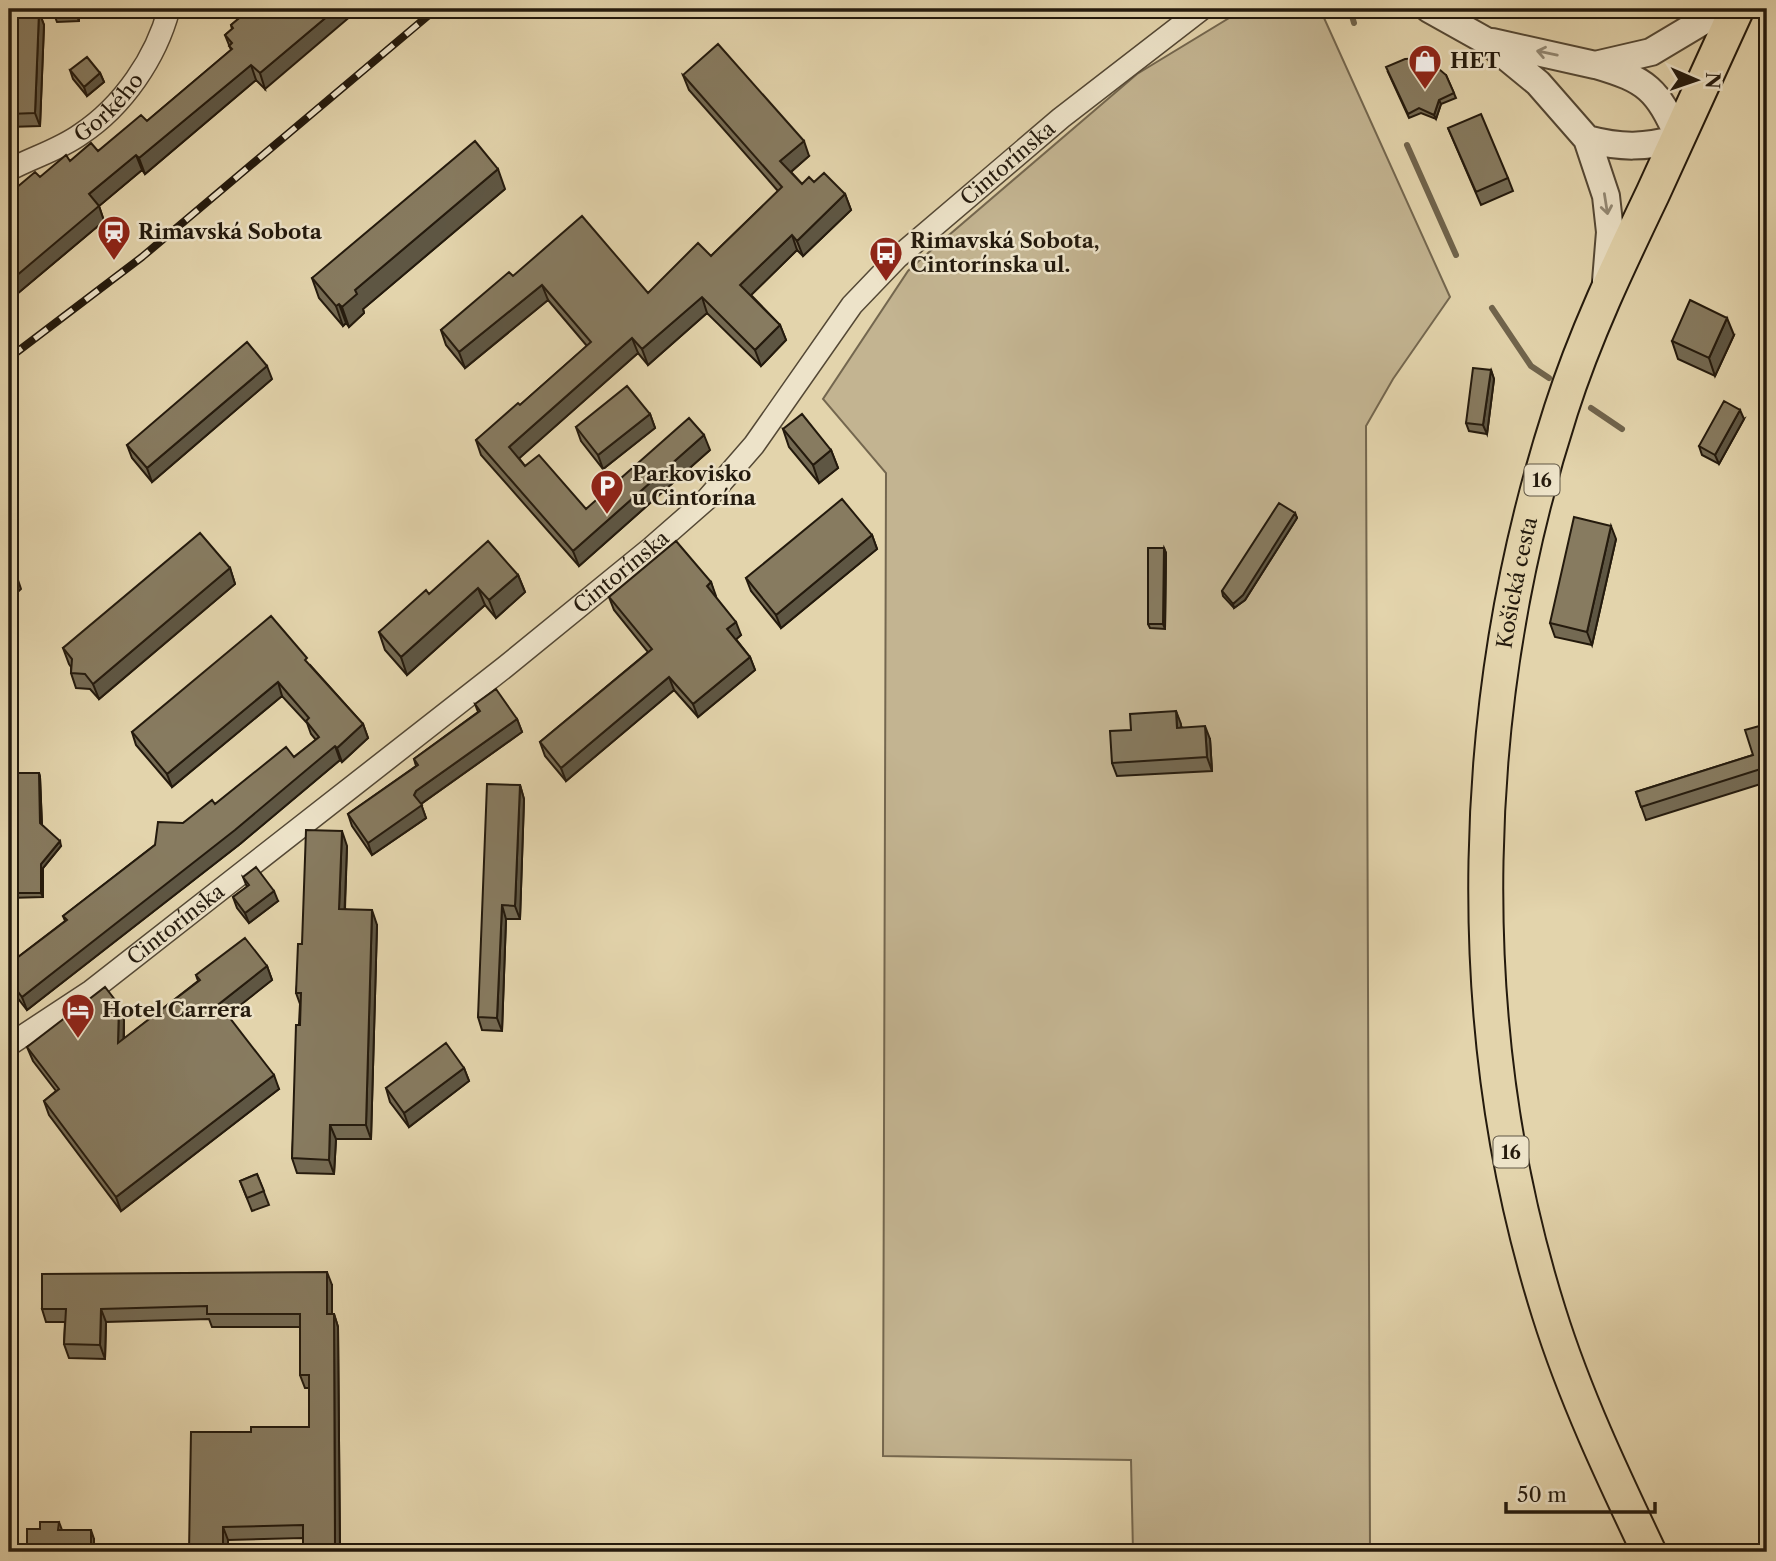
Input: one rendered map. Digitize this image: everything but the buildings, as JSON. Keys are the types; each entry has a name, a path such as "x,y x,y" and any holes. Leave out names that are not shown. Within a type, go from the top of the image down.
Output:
{"main road":[{"name":"Košická cesta","path":"1648,1552 1592,1432 1549,1314 1530,1246 1504,1114 1491,987 1487,875 1489,787 1509,630 1529,529 1561,410 1604,296 1737,9"}],"street":[{"name":"Gorkého","path":"9,170 82,134 109,111 136,79 155,49 169,9"},
{"name":"Cintorínska","path":"9,1045 101,983 495,675 651,548 707,499 754,445 852,305 898,257 1061,118 1202,9"},
{"path":"1429,9 1488,42 1538,83 1587,139 1606,196 1610,232 1604,296"},
{"path":"1595,65 1651,52 1723,9"},
{"path":"1488,42 1595,65 1636,77 1664,104 1679,138 1650,147 1617,147 1587,139"}],"shaded area":[{"path":"1244,9 1320,9 1450,297 1393,379 1366,426 1370,1552 1133,1552 1131,1460 883,1456 886,473 823,399 908,271 1137,74"}],"waterway":[{"path":"1350,9 1354,23"},
{"path":"1407,145 1456,255"},
{"path":"1492,308 1531,366 1549,378"},
{"path":"1591,408 1622,429"}],"railway":[{"path":"9,358 142,257 436,9"}],"place":[{"name":"HET","path":"1425,91"},
{"name":"Rimavská Sobota","path":"114,262"},
{"name":"Rimavská Sobota, Cintorínska ul.","path":"886,283"},
{"name":"Parkovisko u Cintorína","path":"607,516"},
{"name":"Hotel Carrera","path":"78,1040"}]}
